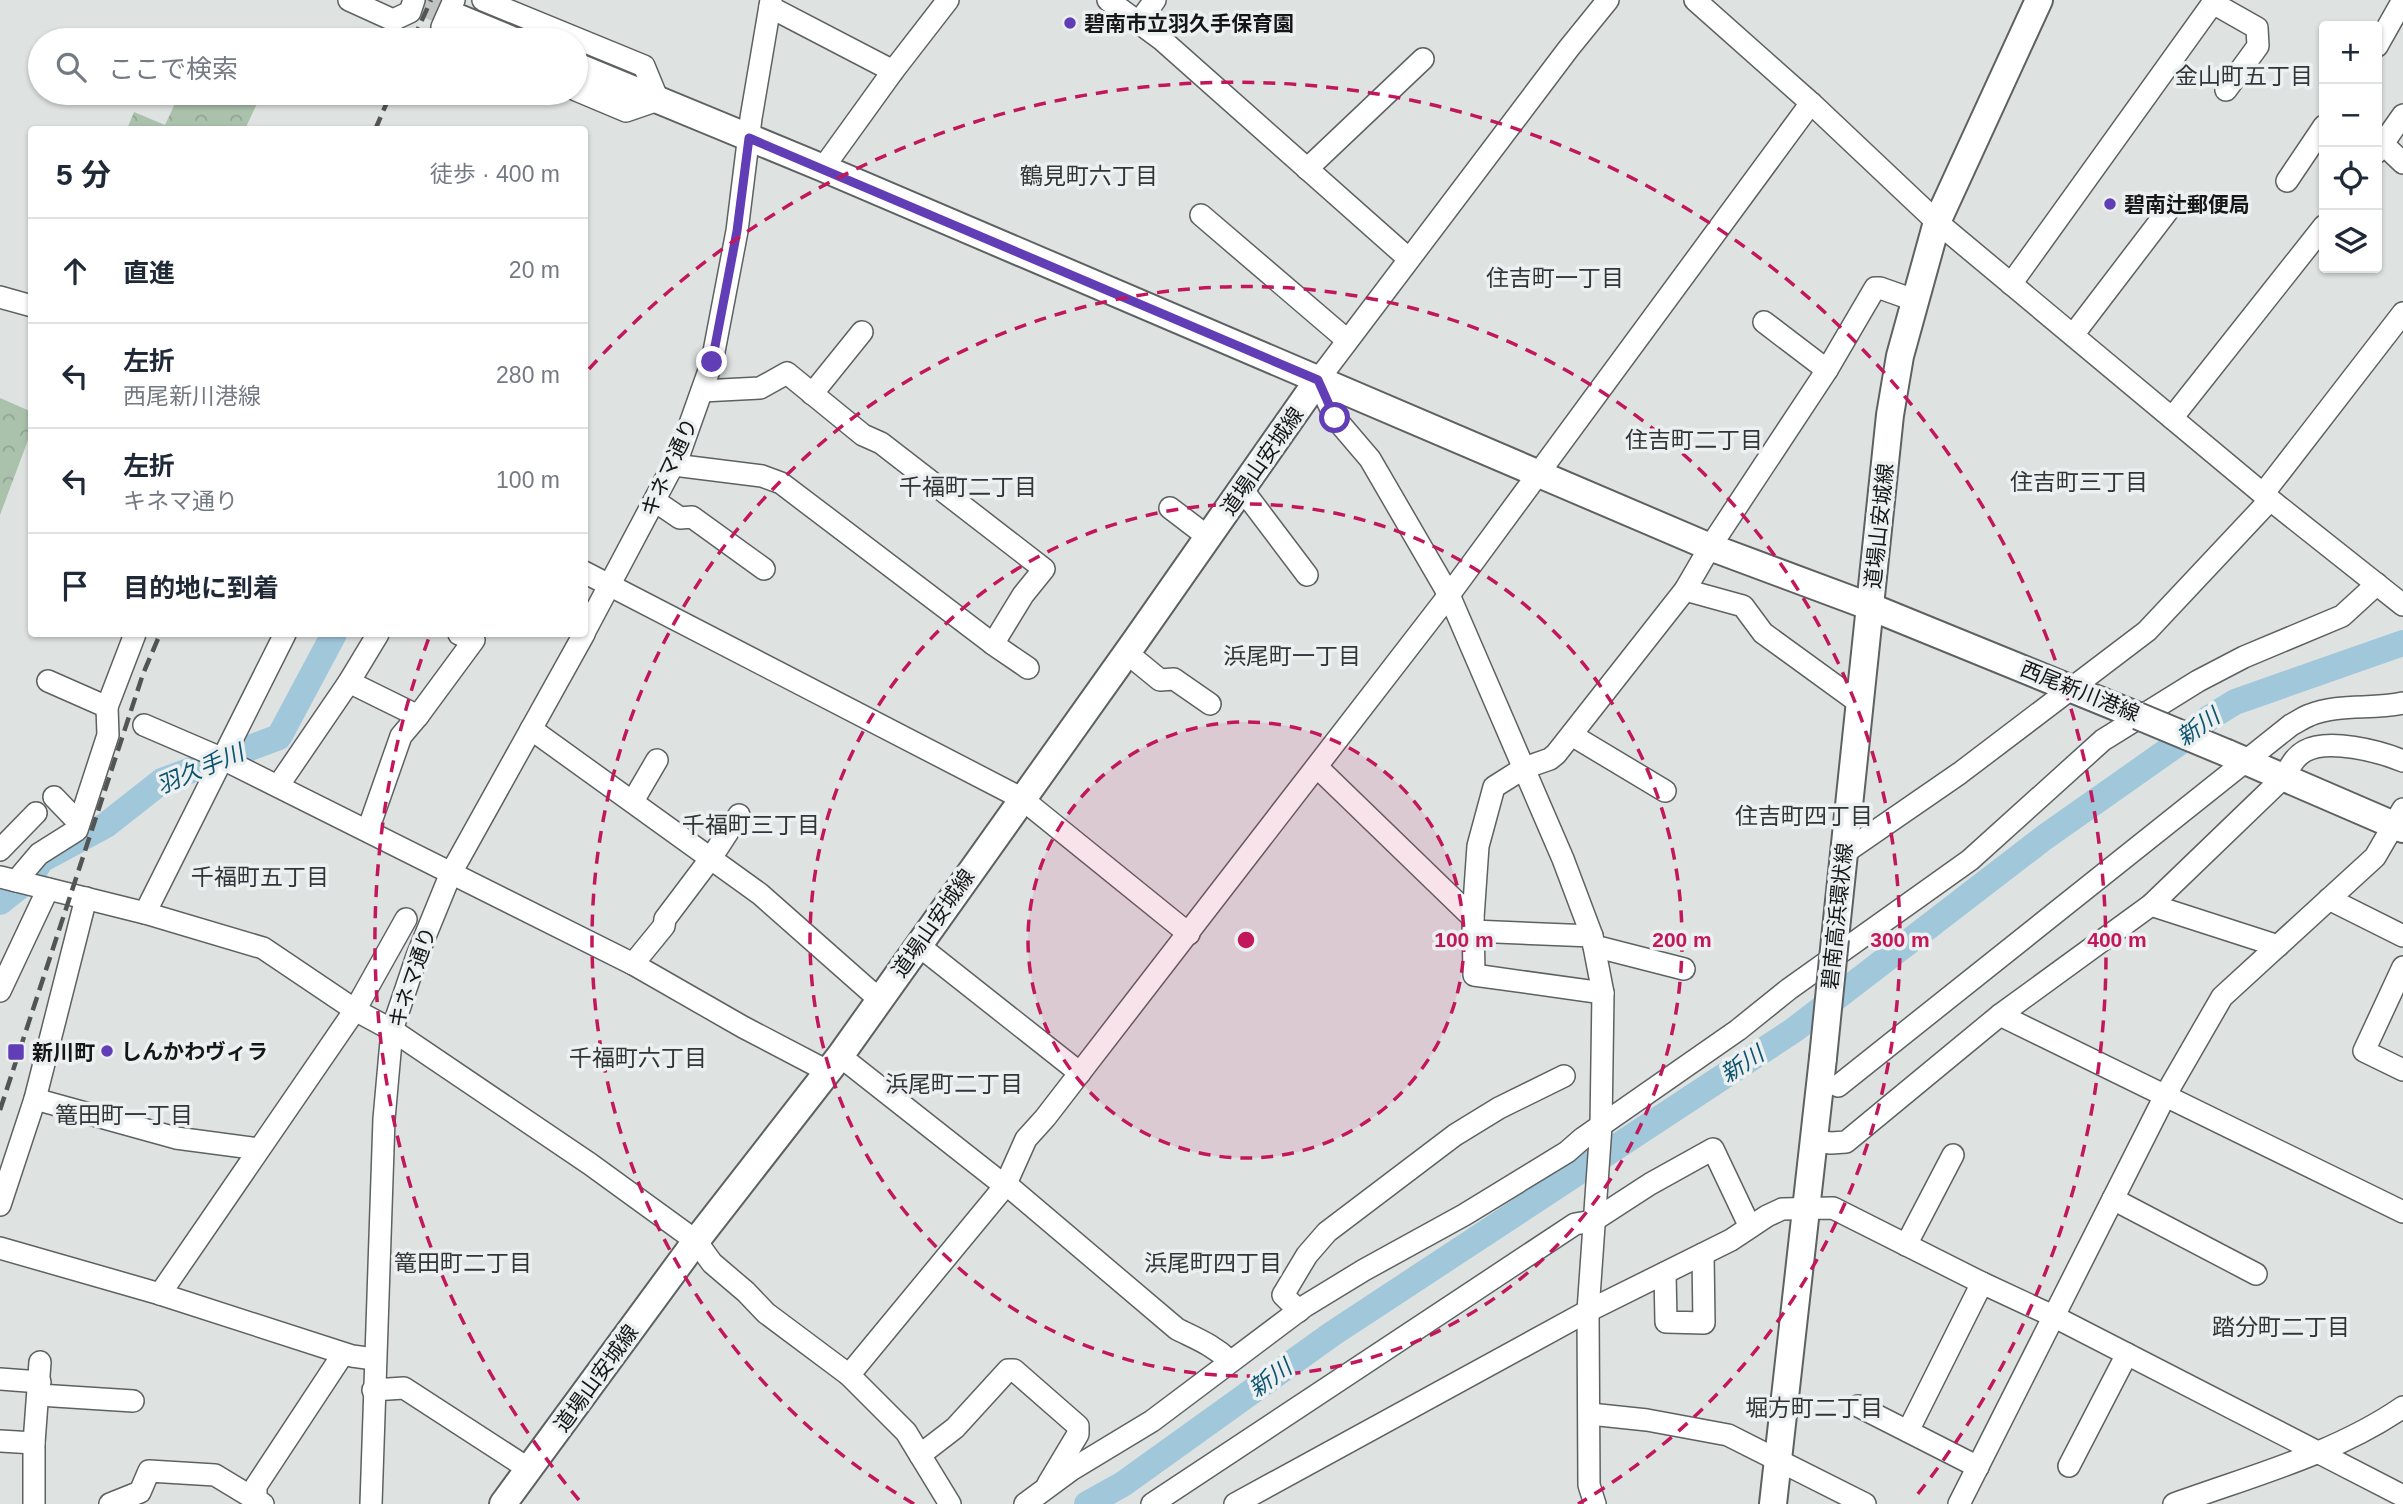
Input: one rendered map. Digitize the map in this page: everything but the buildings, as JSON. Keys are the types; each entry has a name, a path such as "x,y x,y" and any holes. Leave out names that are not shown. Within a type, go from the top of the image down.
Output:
{"main road":[{"name":"道場山安城線","path":"503,1504 696,1241 880,1000 1318,380 1710,547 1871,607 1890,415 1900,356 1914,300 1937,222 2039,0"},
{"path":"459,20 480,28"},
{"path":"588,71 1318,380"},
{"name":"西尾新川港線","path":"1871,607 2284,777 2400,821"},
{"name":"碧南高浜環状線","path":"1773,1504 1804,1208 1823,1058 1858,702 1871,607"}],"street":[{"path":"349,0 393,20 410,12 414,0"},
{"path":"484,0 552,28"},
{"path":"823,169 948,0"},
{"path":"1108,0 1161,39 1409,259"},
{"path":"1139,22 1155,0"},
{"path":"1595,1504 1589,1485 1588,1311 1600,1134 1603,993 1593,941 1524,768 1449,595 1370,459 1335,418 1318,380 1608,0"},
{"path":"1695,0 1811,103 1937,222 2267,497 2377,584 2401,599"},
{"path":"2382,37 2403,0"},
{"path":"2011,284 2214,1 2257,28 2258,46 2226,90"},
{"path":"770,4 893,71"},
{"name":"キネマ通り","path":"588,626 674,466 712,362 737,231 770,4"},
{"path":"588,43 644,66 658,100 625,111 588,95"},
{"path":"1307,169 1423,59"},
{"path":"849,1375 1005,1185 1026,1139 1189,934 1449,595 1811,103"},
{"path":"2381,147 2403,115"},
{"path":"2287,181 2319,133"},
{"path":"2382,149 2403,163"},
{"path":"2073,335 2173,204"},
{"path":"1200,215 1347,340"},
{"path":"2172,418 2319,232"},
{"path":"1603,993 1474,975 1478,846 1494,787 1524,768 1550,759 1575,732 1685,590 1710,547 1827,369 1875,288 1914,300"},
{"path":"0,297 28,305"},
{"path":"1844,853 1960,773 2147,631 2267,497 2403,313"},
{"path":"1764,322 1827,369"},
{"path":"812,394 862,332"},
{"path":"702,391 761,388 787,373 863,435 881,443 1044,569 1023,596 993,644"},
{"path":"674,466 762,476 781,483 1028,668"},
{"path":"1242,489 1307,575"},
{"path":"655,501 680,518 692,517 764,569"},
{"path":"1170,508 1209,537"},
{"path":"588,574 1021,799 1189,934"},
{"path":"1025,1504 1071,1470 1152,1421 1300,1311 1364,1270 1533,1173 1567,1152 1583,1138 1600,1134 1789,989 1970,860 2103,740 2198,681 2244,657 2342,616 2377,584"},
{"path":"1685,590 1743,606 1763,633 1858,702"},
{"path":"8,879 38,854 77,830 108,735 107,707 134,637"},
{"path":"145,913 284,637"},
{"path":"278,786 377,637"},
{"path":"368,830 401,736 474,640 466,637"},
{"name":"キネマ通り","path":"370,1504 384,1119 392,1030 417,956 451,873 582,637"},
{"path":"1127,653 1160,680 1174,679 1210,704"},
{"path":"48,681 107,707"},
{"path":"349,682 418,716"},
{"path":"1838,1086 2236,757 2311,714 2329,710 2385,708 2403,703"},
{"path":"144,725 223,759 634,964 743,1027 834,1063 1005,1185 1177,1329 1196,1336 1230,1361"},
{"path":"531,729 760,894 880,1000"},
{"path":"1575,732 1580,740 1665,791"},
{"path":"1813,1141 1846,1142 2000,1014 2151,905 2284,777 2295,758 2306,750 2326,746 2360,749 2403,761"},
{"path":"633,801 657,760"},
{"path":"1317,767 1474,925 1593,941 1684,969"},
{"path":"54,797 79,823"},
{"path":"0,850 36,813"},
{"path":"634,964 664,926 664,919 711,858 739,815"},
{"path":"1959,1504 2166,1094 2222,997 2375,857 2400,821"},
{"path":"8,879 145,913 263,948 355,1010 392,1030 590,1164 696,1241 712,1263 766,1313 849,1375 906,1432 950,1504"},
{"path":"0,992 48,889"},
{"path":"0,1205 35,1099 86,898"},
{"path":"2329,899 2403,936"},
{"path":"2151,905 2278,946"},
{"name":"キネマ通り","path":"160,1294 355,1010 406,919"},
{"path":"918,945 1080,1073"},
{"path":"2403,967 2364,1051 2403,1070"},
{"path":"2000,1014 2403,1212"},
{"path":"1300,1311 1283,1295 1307,1255 1327,1232 1455,1135 1499,1108 1564,1076"},
{"path":"35,1099 176,1138 259,1149"},
{"path":"1152,1504 1575,1224 1594,1217 1713,1149 1750,1227"},
{"path":"1906,1245 1953,1155"},
{"path":"2113,1199 2256,1274"},
{"path":"1235,1504 1588,1311 1731,1240 1782,1209 1804,1208 1833,1208 2053,1316 2402,1500"},
{"path":"0,1248 160,1294 343,1354 374,1359"},
{"path":"1665,1273 1666,1322 1704,1323 1703,1254"},
{"path":"1908,1431 1982,1283"},
{"path":"260,1502 256,1486 343,1354"},
{"path":"2069,1466 2127,1354"},
{"path":"920,1455 955,1428 1008,1370 1014,1370 1079,1426 1078,1434 1048,1481 1048,1488"},
{"path":"0,1380 40,1380 132,1401"},
{"path":"33,1504 34,1443 40,1380"},
{"path":"373,1390 404,1388 529,1469"},
{"path":"1858,1406 1978,1467"},
{"path":"2174,1504 2317,1453 2387,1418 2403,1407"},
{"path":"1590,1414 1647,1420 1728,1434 1865,1504"},
{"path":"0,1441 34,1443"},
{"path":"110,1504 140,1492 149,1471 215,1475 260,1502"}],"green space":[{"path":"174,105 256,105 246,126 128,126 134,112 165,125"},
{"path":"0,398 28,410 28,440 0,515"}],"waterway":[{"name":"羽久手川","path":"0,902 30,878 41,860 106,825 162,781 279,737 332,637"},
{"name":"新川","path":"1087,1504 1123,1484 1332,1334 1794,1030 2045,837 2190,735 2209,718 2235,702 2403,643"}],"tunnel":[{"path":"416,0 459,18"}],"railway":[{"path":"418,28 431,0"},
{"path":"377,126 386,105"},
{"path":"0,1110 143,674 159,637"}],"place":[{"name":"碧南市立羽久手保育園","path":"1070,23"},
{"name":"碧南辻郵便局","path":"2110,204"},
{"name":"しんかわヴィラ","path":"107,1051"},
{"name":"新川町","path":"16,1052"}],"district":[{"name":"金山町五丁目","path":"2244,76"},
{"name":"鶴見町六丁目","path":"1089,176"},
{"name":"住吉町一丁目","path":"1555,278"},
{"name":"住吉町二丁目","path":"1694,440"},
{"name":"住吉町三丁目","path":"2079,482"},
{"name":"千福町二丁目","path":"968,487"},
{"name":"浜尾町一丁目","path":"1292,656"},
{"name":"住吉町四丁目","path":"1804,816"},
{"name":"千福町三丁目","path":"751,825"},
{"name":"千福町五丁目","path":"260,877"},
{"name":"千福町六丁目","path":"638,1058"},
{"name":"浜尾町二丁目","path":"954,1084"},
{"name":"篭田町一丁目","path":"124,1115"},
{"name":"篭田町二丁目","path":"463,1263"},
{"name":"浜尾町四丁目","path":"1213,1263"},
{"name":"踏分町二丁目","path":"2281,1327"},
{"name":"堀方町二丁目","path":"1814,1408"}],"route":[{"path":"712,362 737,231 749,138 1318,380 1335,418"}]}
